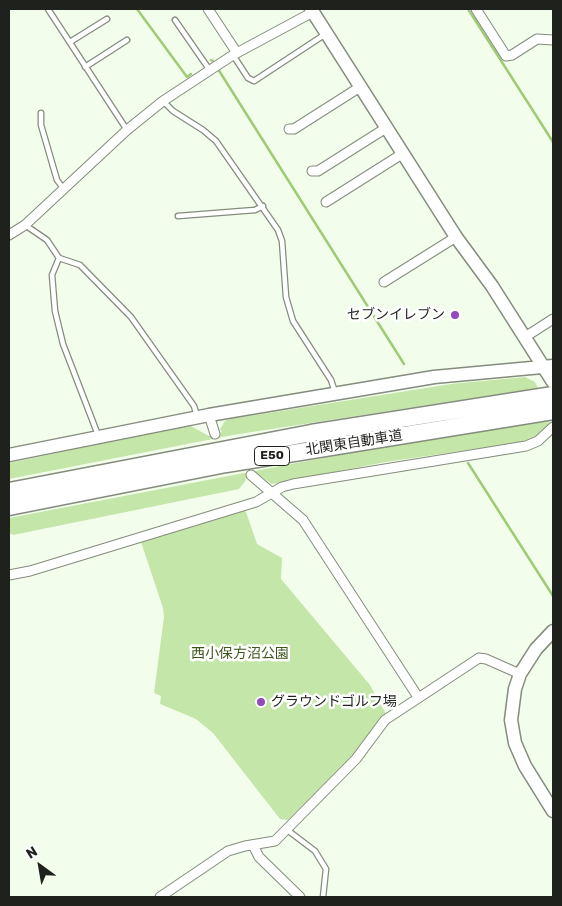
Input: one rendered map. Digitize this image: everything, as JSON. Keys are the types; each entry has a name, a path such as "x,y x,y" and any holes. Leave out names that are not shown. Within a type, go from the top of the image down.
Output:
{"highway":[{"name":"北関東自動車道","path":"9,490 235,446 553,395"},
{"name":"北関東自動車道","path":"9,507 235,462 545,413"}],"street":[{"path":"208,9 235,54"},
{"path":"476,9 506,56 512,55 536,39 553,40"},
{"path":"9,234 25,225 127,130 163,101 209,69 314,10 326,33 456,237 492,286 525,337 548,366 553,382"},
{"path":"289,129 294,129 360,87"},
{"path":"312,171 318,171 386,128"},
{"path":"326,202 402,154"},
{"path":"384,282 456,237"},
{"path":"525,337 553,319"},
{"path":"9,455 203,416 434,377 548,366"},
{"path":"203,416 215,434"},
{"path":"9,575 30,571 162,532 256,502 293,484 526,446 538,441 553,427"},
{"path":"251,475 303,520 418,697"},
{"path":"553,631 536,649 520,674 512,703 511,720 515,743 535,783 553,811"},
{"path":"160,897 228,851 253,844 274,841 356,759 385,720 479,658 486,659 520,674"},
{"path":"253,844 259,857 300,897"}],"lane":[{"path":"48,9 127,130"},
{"path":"70,42 107,19"},
{"path":"175,20 209,69"},
{"path":"235,54 248,78 254,81 326,33"},
{"path":"86,67 127,40"},
{"path":"163,101 173,111 203,130 216,141 263,206 282,241 286,297 293,321 331,380 335,394"},
{"path":"41,113 41,125 57,180 63,188"},
{"path":"178,216 255,210 263,206"},
{"path":"25,225 47,240 59,258 80,265 131,316 203,416"},
{"path":"59,258 52,275 55,311 63,344 98,436"},
{"path":"286,828 314,851 326,869 323,897"}],"green space":[{"path":"525,377 535,382 538,388 233,435 9,479 9,463 189,425 209,436 222,432 220,429 225,421 230,419 451,384"},
{"path":"549,421 548,425 532,439 521,442 386,462 272,484 256,473 245,478 246,480 239,489 13,535 9,533 9,518 380,447"},
{"name":"西小保方沼公園","path":"245,509 257,544 282,558 281,579 370,685 386,714 376,724 360,748 288,820 280,819 213,733 196,719 160,704 161,696 154,693 164,617 163,608 141,542"}],"waterway":[{"path":"137,9 187,77 191,74"},
{"path":"468,9 553,142"},
{"path":"218,69 404,364"},
{"path":"468,463 553,596"}],"place":[{"name":"セブンイレブン","path":"455,315"},
{"name":"グラウンドゴルフ場","path":"261,702"}]}
